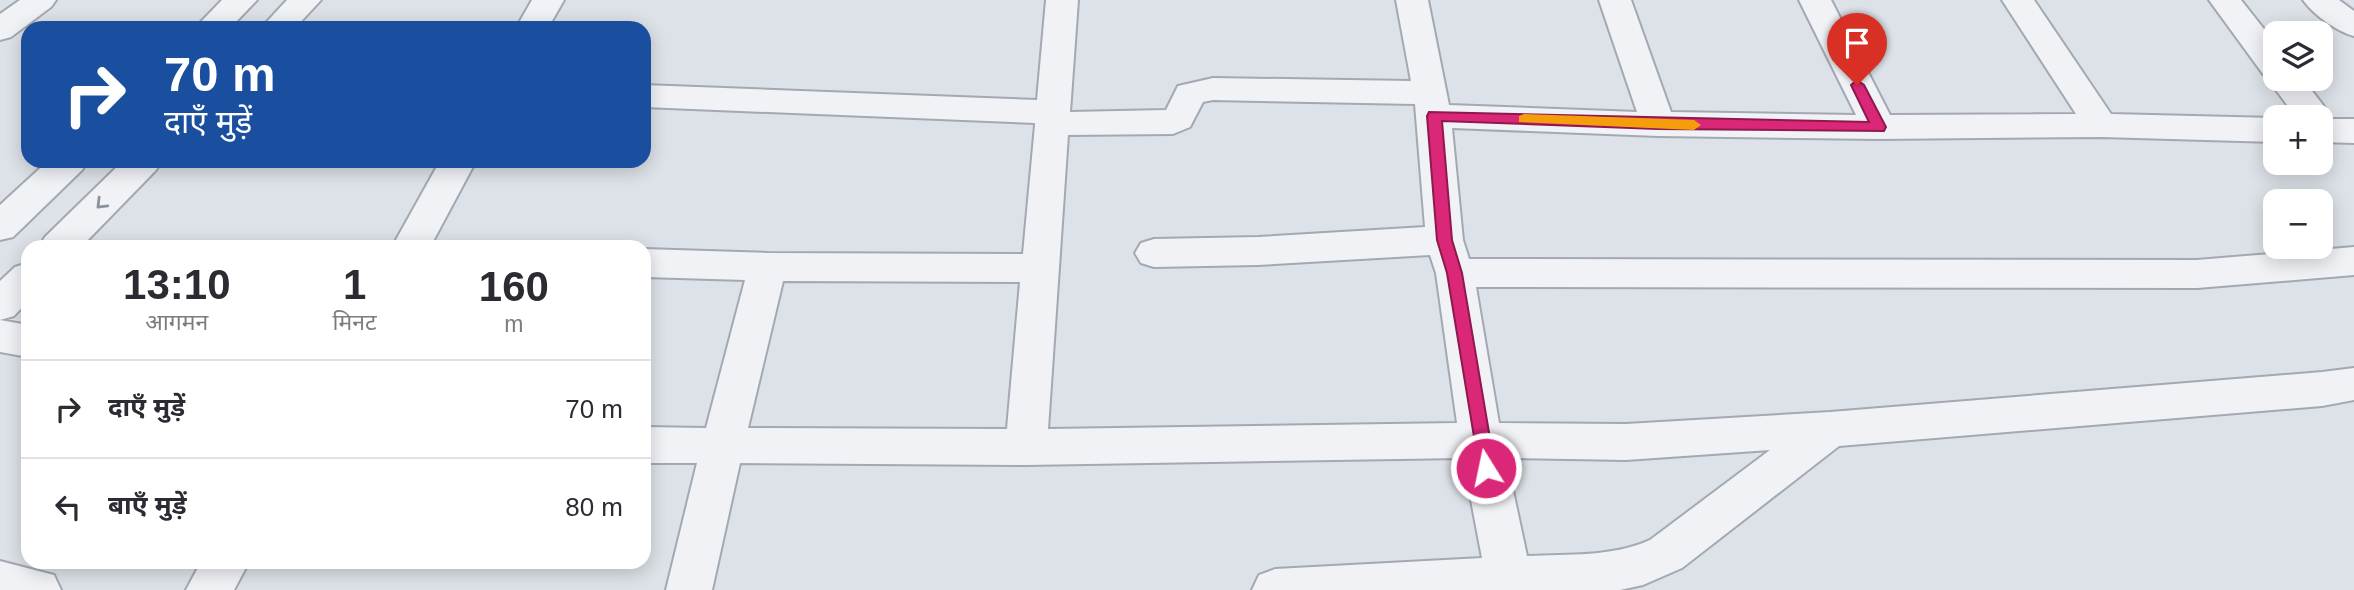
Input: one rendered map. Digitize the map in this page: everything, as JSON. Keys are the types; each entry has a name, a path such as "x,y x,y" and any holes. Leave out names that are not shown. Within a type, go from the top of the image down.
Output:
{"street":[{"path":"0,30 40,0"},
{"path":"218,21 241,0"},
{"path":"284,21 305,0"},
{"path":"536,21 548,0"},
{"path":"1026,447 1062,0"},
{"path":"1412,0 1432,104 1450,256 1509,584"},
{"path":"1615,0 1658,124"},
{"path":"1815,0 1879,127"},
{"path":"2018,0 2101,125"},
{"path":"2225,0 2263,50"},
{"path":"2319,0 2354,26"},
{"path":"651,96 1173,122 1184,112 1190,94 1213,89 1432,104 1658,124 1879,127 2101,125 2263,130"},
{"path":"2296,91 2308,105"},
{"path":"0,227 63,168"},
{"path":"65,240 137,168"},
{"path":"415,240 454,168"},
{"path":"1154,253 1258,251 2197,274 2354,261"},
{"path":"651,263 768,267 1039,268"},
{"path":"690,590 722,447 768,267"},
{"path":"0,305 21,284"},
{"path":"0,337 21,340"},
{"path":"651,445 1026,447 1481,440 1626,442 1830,429 2322,389 2354,384"},
{"path":"1275,590 1509,584 1643,565 1666,554 1830,429"},
{"path":"209,590 222,569"},
{"path":"0,582 38,590"}],"slow traffic":[{"path":"1524,119 1694,125"}],"route":[{"path":"1486,468 1455,273 1444,240 1434,116 1658,124 1879,127 1857,85"}]}
